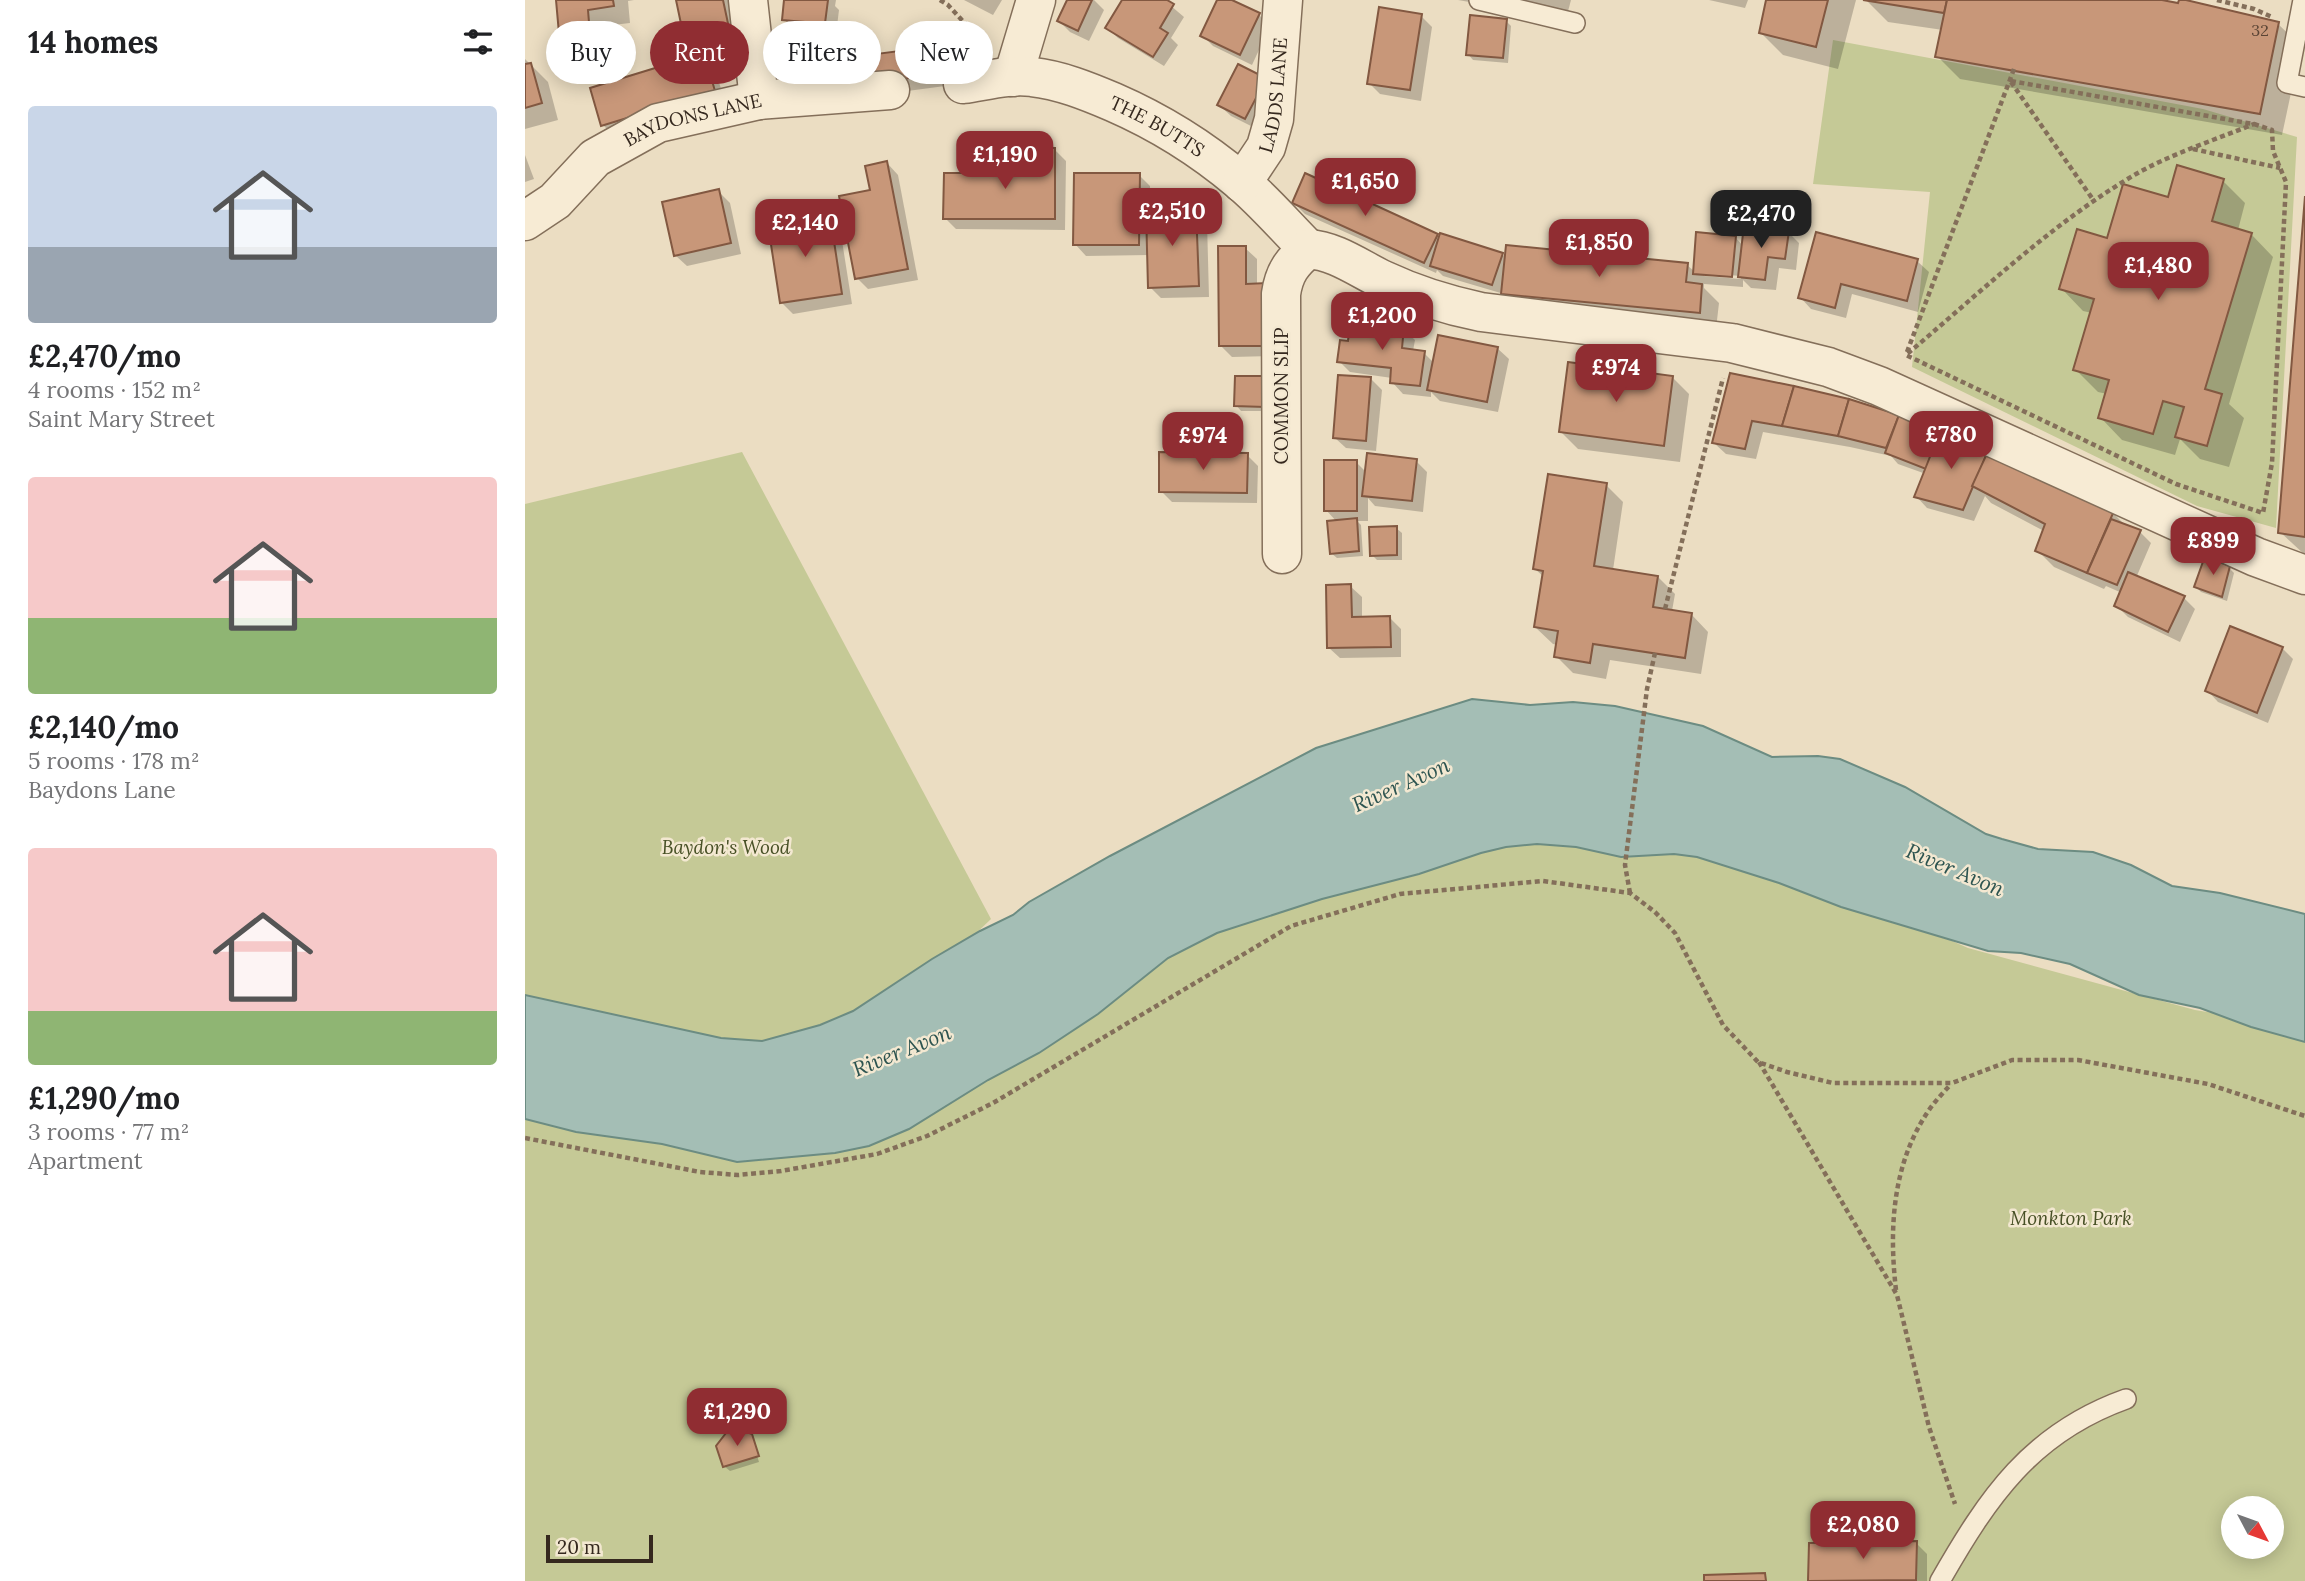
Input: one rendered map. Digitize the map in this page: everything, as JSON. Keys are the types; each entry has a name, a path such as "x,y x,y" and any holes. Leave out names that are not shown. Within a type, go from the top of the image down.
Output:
{"street":[{"path":"748,0 759,100"},
{"path":"1013,76 1037,0"},
{"name":"LADDS LANE","path":"1242,183 1266,147 1274,119 1283,0"},
{"name":"THE BUTTS","path":"993,79 1032,77 1081,89 1136,112 1186,139 1242,183 1308,249"},
{"name":"BAYDONS LANE","path":"525,221 555,201 595,158 657,123 759,100 890,90"},
{"path":"1308,249 1323,250 1415,294 1481,313 1732,343 1828,367 1879,386 2235,548 2305,575"},
{"name":"COMMON SLIP","path":"1282,554 1281,293 1283,278 1293,261 1308,249"}],"lane":[{"path":"1479,0 1576,23"},
{"path":"2303,0 2287,83 2305,87"},
{"path":"1940,1581 1996,1493 2029,1458 2060,1431 2092,1413 2126,1399"}],"path":[{"path":"940,0 949,5 1013,76"},
{"path":"2217,0 2254,9 2280,21"},
{"path":"1902,362 2014,69"},
{"path":"1906,355 2176,484 2263,513 2274,436 2286,182 2273,151 2271,130 2254,124 2011,81"},
{"path":"2011,81 2094,201"},
{"path":"1906,355 2094,201 2140,172 2254,124"},
{"path":"2192,149 2281,168"},
{"path":"1665,609 1732,343"},
{"path":"1630,893 1625,865 1647,688 1655,653"},
{"path":"525,1139 700,1172 738,1175 781,1171 877,1154 927,1136 993,1103 1291,926 1400,894 1543,881 1630,893 1655,912 1675,933 1723,1025 1758,1062 1897,1295"},
{"path":"1758,1062 1833,1083 1952,1083 2011,1060 2078,1060 2208,1084 2305,1116"},
{"path":"1952,1083 1928,1111 1916,1133 1898,1186 1892,1235 1897,1295 1929,1427 1959,1520 1957,1554"}],"green space":[{"path":"1833,40 2203,109 2297,137 2276,528 2197,506 1912,367 1930,192 1813,184"},
{"name":"Baydon's Wood","path":"742,452 991,919 946,962 794,1046 608,1049 525,1015 525,504"},
{"name":"Monkton Park","path":"1676,840 1853,897 1968,948 2195,1010 2305,1028 2305,1581 525,1581 525,1105 623,1134 1219,912 1464,841"}],"water":[{"name":"River Avon","path":"1472,699 1530,705 1573,702 1615,706 1703,726 1772,757 1818,756 1840,759 1905,787 1986,834 2038,849 2093,852 2131,865 2172,886 2220,893 2305,914 2305,1042 2251,1027 2200,1008 2139,995 2070,964 2021,953 1988,951 1841,907 1779,883 1697,857 1674,854 1621,857 1576,847 1537,844 1481,853 1419,874 1322,899 1217,933 1168,958 1098,1014 1039,1053 988,1080 909,1129 869,1146 835,1153 737,1162 662,1144 576,1132 525,1119 525,995 721,1038 762,1041 820,1025 853,1011 932,959 1013,915 1029,902 1110,856 1316,748"}],"building":[{"path":"556,0 613,0 614,6 588,10 589,21 558,21"},
{"path":"676,0 723,0 728,21 680,21"},
{"path":"784,0 828,0 825,21 782,20"},
{"path":"1067,0 1092,0 1078,31 1057,21"},
{"path":"1122,0 1167,0 1174,4 1160,28 1168,33 1153,57 1105,28"},
{"path":"1217,0 1232,0 1260,13 1240,55 1200,36"},
{"path":"1766,0 1828,0 1816,47 1759,33"},
{"path":"1863,0 1947,0 1944,13"},
{"path":"1947,0 2162,0 2178,3 2179,0 2186,0 2279,22 2260,114 1935,57"},
{"path":"1379,7 1422,14 1410,90 1367,84"},
{"path":"1470,15 1507,19 1503,58 1466,55"},
{"path":"895,52 895,80 881,82 881,53"},
{"path":"531,63 542,103 525,108 525,64"},
{"path":"1238,64 1266,78 1265,103 1256,98 1245,119 1217,105"},
{"path":"650,70 650,84 713,84 715,91 601,126 590,88 603,84 636,84 636,74"},
{"path":"1020,147 1055,148 1055,219 943,219 944,173 1020,173"},
{"path":"887,161 908,269 855,279 839,196 870,190 865,166"},
{"path":"2177,165 2224,179 2212,221 2252,233 2205,389 2222,394 2207,446 2175,437 2184,407 2163,401 2153,434 2098,418 2109,380 2073,370 2094,299 2059,289 2077,229 2107,238 2123,184 2168,197"},
{"path":"1074,173 1140,173 1139,245 1073,245"},
{"path":"1305,173 1438,234 1424,263 1292,203"},
{"path":"719,189 731,243 674,256 662,202"},
{"path":"2305,196 2305,537 2278,533"},
{"path":"1196,208 1199,286 1148,288 1146,209"},
{"path":"830,215 842,294 780,303 768,225"},
{"path":"1744,225 1789,231 1785,259 1768,257 1765,280 1738,277"},
{"path":"1696,232 1736,236 1732,277 1693,274"},
{"path":"1816,232 1918,259 1907,301 1841,284 1835,308 1798,298"},
{"path":"1440,233 1503,253 1492,285 1430,266"},
{"path":"1506,245 1688,263 1686,282 1702,284 1700,313 1501,294"},
{"path":"1218,246 1246,246 1246,284 1267,283 1267,346 1219,346"},
{"path":"1350,321 1404,327 1402,348 1425,351 1420,386 1390,383 1391,368 1337,362 1340,340 1348,341"},
{"path":"1438,335 1498,347 1487,402 1427,390"},
{"path":"1568,362 1673,376 1664,446 1559,432"},
{"path":"1730,373 1794,386 1782,426 1752,421 1745,449 1712,443"},
{"path":"1338,375 1371,377 1366,441 1333,438"},
{"path":"1235,376 1265,376 1265,407 1234,406"},
{"path":"1794,386 1849,399 1838,436 1782,426"},
{"path":"1849,399 1899,415 1886,448 1838,436"},
{"path":"1899,415 1941,429 1926,469 1885,453"},
{"path":"1941,429 1989,449 1963,510 1914,497"},
{"path":"1989,449 2114,511 2087,573 2035,551 2045,524 1972,486"},
{"path":"1159,452 1248,453 1247,493 1159,492"},
{"path":"1367,453 1417,459 1412,501 1362,496"},
{"path":"1324,460 1357,460 1357,511 1324,511"},
{"path":"1548,474 1607,483 1594,566 1658,576 1653,607 1692,613 1685,658 1593,644 1590,663 1554,657 1558,631 1534,627 1543,571 1533,569"},
{"path":"1357,518 1359,551 1330,554 1327,521"},
{"path":"2111,519 2141,530 2117,585 2087,573"},
{"path":"1397,526 1397,555 1370,556 1369,527"},
{"path":"2205,556 2230,566 2222,597 2194,587"},
{"path":"2128,572 2185,596 2168,632 2114,606"},
{"path":"1351,584 1352,617 1390,616 1391,647 1327,648 1326,585"},
{"path":"2230,626 2283,647 2257,713 2205,691"},
{"path":"739,1429 752,1434 759,1456 723,1467 716,1446 726,1433"},
{"path":"1917,1541 1916,1580 1808,1581 1809,1543"},
{"path":"1765,1573 1766,1581 1704,1581 1704,1575"}]}
